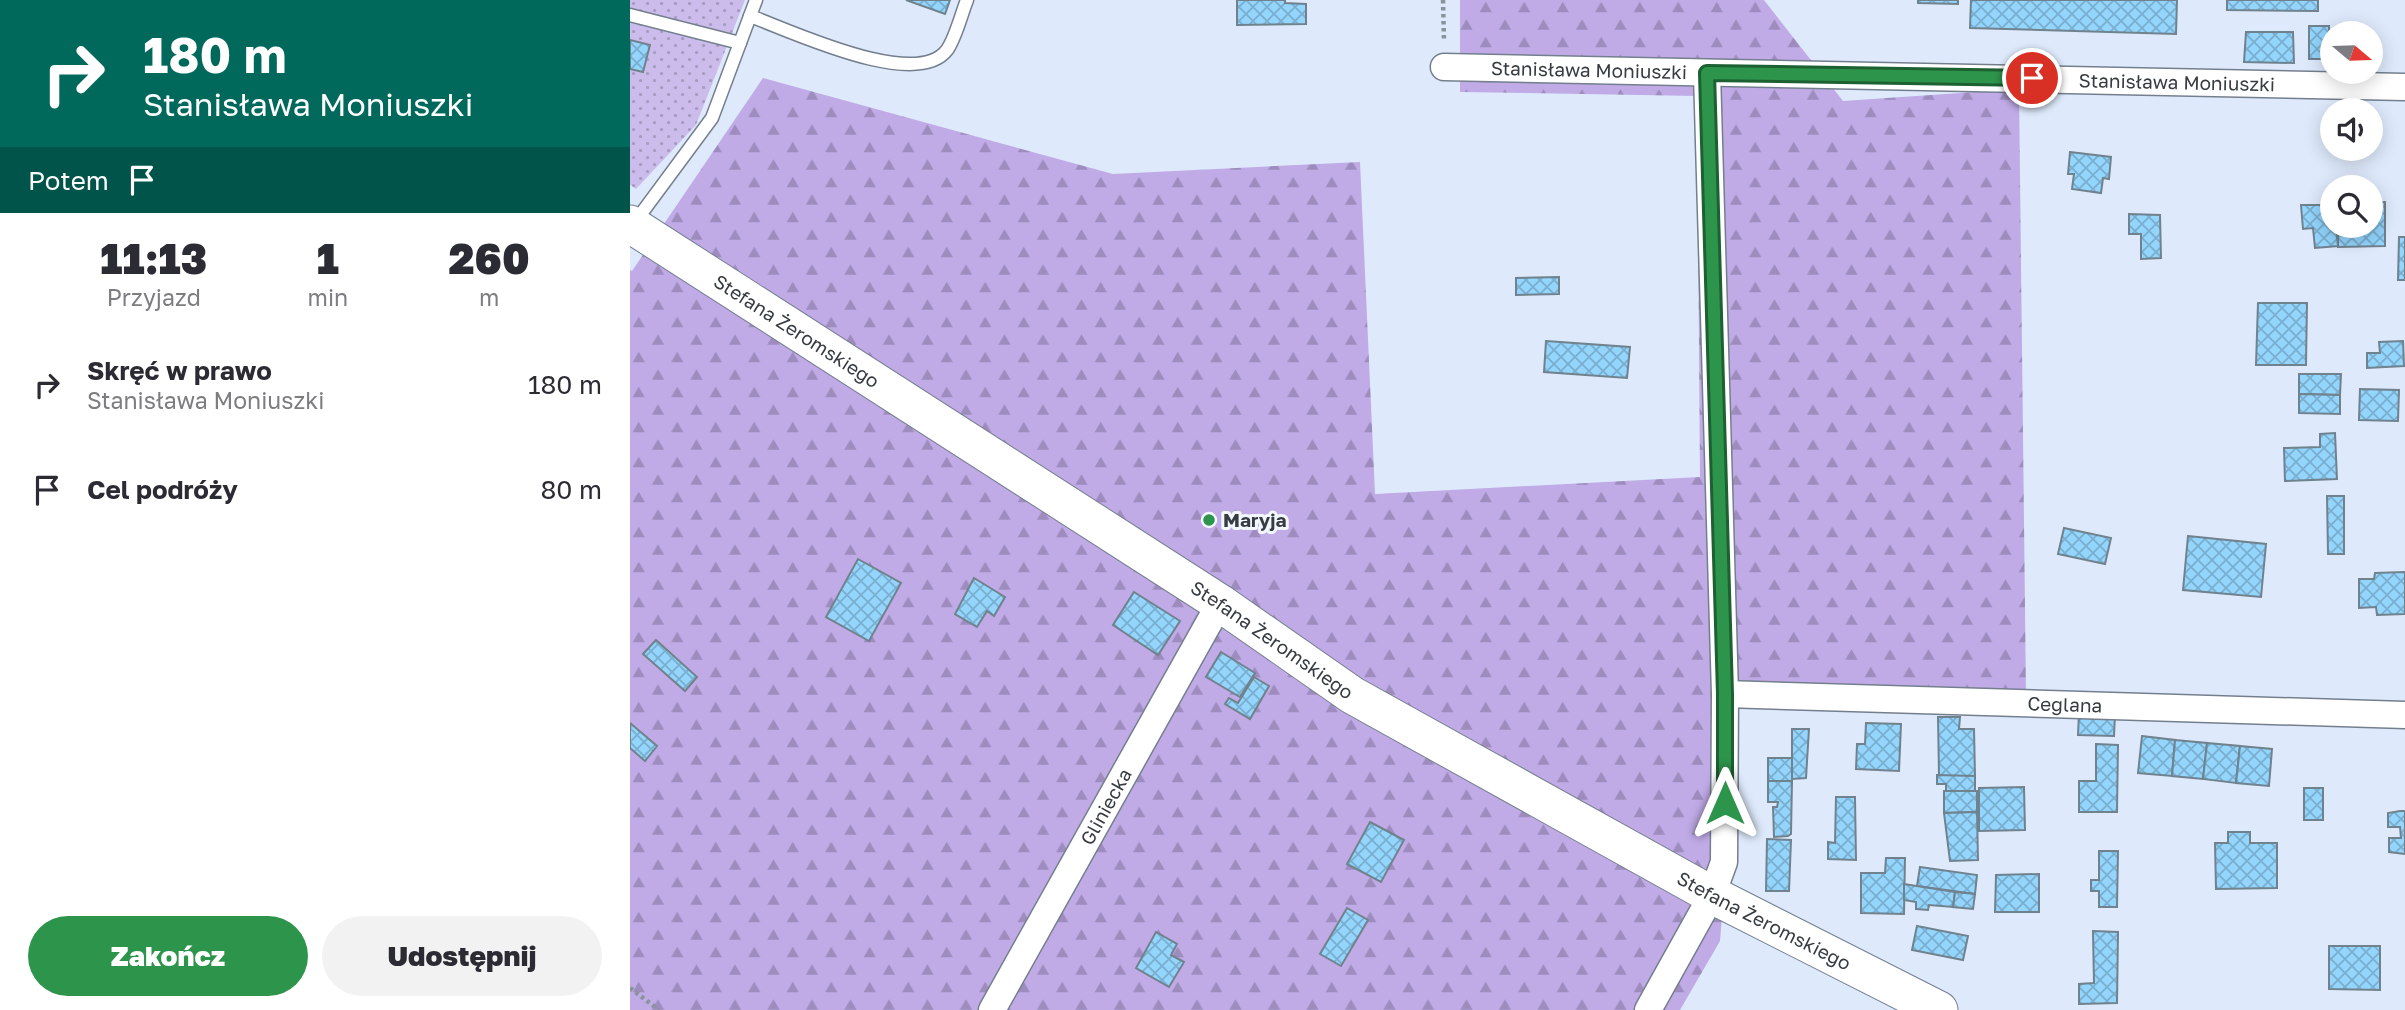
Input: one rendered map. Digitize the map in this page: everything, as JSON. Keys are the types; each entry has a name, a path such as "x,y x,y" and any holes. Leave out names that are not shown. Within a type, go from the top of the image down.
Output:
{"main road":[{"name":"Stefana Żeromskiego","path":"631,227 1220,603 1352,695 1712,895 1939,1010"}],"street":[{"name":"Stanisława Moniuszki","path":"1444,67 2405,87"},
{"path":"1648,1010 1712,895 1724,862 1725,694 1707,73"},
{"name":"Gliniecka","path":"992,1010 1220,603"},
{"name":"Ceglana","path":"1725,694 2405,715"}],"lane":[{"path":"631,227 712,118 756,0"},
{"path":"750,16 868,60 910,64 934,61 947,49 967,0"},
{"path":"630,15 740,43"}],"path":[{"path":"1443,0 1444,67"},
{"path":"630,988 659,1010"}],"green space":[{"path":"1460,0 1764,0 1843,101 2019,89 2026,695 1741,686 1720,941 1680,1010 630,1010 630,270 632,271 763,78 1113,174 1360,162 1375,494 1700,477 1697,96 1460,92"}],"shaded area":[{"path":"630,0 745,0 696,125 636,189 630,185"}],"building":[{"path":"906,0 950,0 945,14"},
{"path":"1237,0 1285,0 1285,3 1306,4 1306,24 1237,25"},
{"path":"1918,0 1958,0 1958,4 1918,3"},
{"path":"1971,0 2177,0 2176,34 1970,28"},
{"path":"2227,0 2318,0 2318,11 2227,10"},
{"path":"2309,26 2320,26 2320,59 2309,59"},
{"path":"2246,32 2293,32 2294,63 2244,62"},
{"path":"630,40 650,45 643,72 630,69"},
{"path":"2070,152 2111,157 2109,179 2103,178 2101,193 2072,189 2074,174 2068,174"},
{"path":"2383,202 2385,246 2338,247 2338,238 2383,238"},
{"path":"2301,205 2320,205 2320,238 2337,238 2338,246 2315,248 2313,228 2303,229"},
{"path":"2129,214 2160,215 2161,258 2141,259 2141,234 2129,234"},
{"path":"2399,237 2405,237 2405,280 2398,280"},
{"path":"1559,277 1559,294 1516,295 1516,278"},
{"path":"2258,303 2307,303 2306,365 2256,365"},
{"path":"1546,341 1630,347 1627,378 1544,372"},
{"path":"2403,341 2404,366 2367,368 2367,353 2380,353 2379,342"},
{"path":"2299,374 2341,374 2340,395 2299,394"},
{"path":"2360,389 2399,390 2398,421 2359,420"},
{"path":"2299,394 2340,395 2340,414 2299,413"},
{"path":"2335,433 2337,479 2285,481 2284,448 2320,447 2320,434"},
{"path":"2327,496 2344,496 2344,554 2328,554"},
{"path":"2064,528 2111,538 2105,564 2058,554"},
{"path":"2188,536 2266,544 2261,597 2183,590"},
{"path":"858,559 901,583 869,641 826,617"},
{"path":"2405,572 2405,614 2377,615 2376,607 2359,608 2359,579 2374,579 2375,573"},
{"path":"974,578 1005,597 994,616 987,611 977,627 955,614"},
{"path":"1134,592 1180,621 1158,655 1113,625"},
{"path":"656,640 697,677 685,691 643,654"},
{"path":"1221,652 1255,673 1240,697 1206,677"},
{"path":"1254,677 1269,686 1250,719 1225,704 1229,698 1238,703"},
{"path":"2079,713 2115,714 2114,736 2078,735"},
{"path":"1938,717 1960,717 1959,729 1974,729 1975,776 1939,776"},
{"path":"630,723 657,746 645,761 630,748"},
{"path":"1866,723 1901,724 1899,771 1856,769 1857,744 1865,744"},
{"path":"1792,729 1809,729 1806,778 1792,779"},
{"path":"2142,736 2175,740 2172,776 2138,773"},
{"path":"2175,740 2207,743 2203,779 2172,776"},
{"path":"2207,743 2240,746 2236,783 2203,779"},
{"path":"2096,744 2118,745 2117,812 2079,812 2079,781 2096,781"},
{"path":"2240,746 2272,749 2269,786 2236,783"},
{"path":"1768,758 1792,758 1792,781 1768,781"},
{"path":"1937,775 1975,776 1975,791 1946,791 1946,784 1937,784"},
{"path":"1768,781 1792,781 1791,834 1788,836 1774,837 1773,807 1777,807 1778,802 1768,802"},
{"path":"2024,787 2025,830 1979,831 1979,788"},
{"path":"2304,788 2323,788 2323,820 2304,820"},
{"path":"1944,791 1977,791 1977,812 1944,813"},
{"path":"1836,797 1855,797 1856,860 1828,859 1828,842 1835,843"},
{"path":"2405,811 2405,854 2389,852 2389,838 2401,838 2400,827 2388,827 2388,813"},
{"path":"1977,812 1978,860 1950,861 1944,813"},
{"path":"1370,822 1404,840 1381,882 1347,864"},
{"path":"2228,832 2250,832 2250,843 2277,843 2277,888 2216,889 2215,843 2228,843"},
{"path":"1767,839 1791,840 1789,891 1766,891"},
{"path":"2099,851 2118,851 2117,907 2099,907 2099,891 2091,891 2091,880 2099,880"},
{"path":"1886,858 1905,858 1904,914 1861,913 1861,873 1885,873"},
{"path":"1920,867 1977,875 1975,894 1917,886"},
{"path":"2039,874 2039,912 1995,912 1996,875"},
{"path":"1904,884 1955,892 1953,907 1929,905 1928,910 1916,909 1916,902 1904,900"},
{"path":"1955,892 1975,894 1973,909 1953,907"},
{"path":"1347,908 1368,920 1341,966 1320,954"},
{"path":"1917,926 1968,936 1963,960 1912,950"},
{"path":"2093,931 2118,932 2117,1003 2079,1004 2079,984 2094,983"},
{"path":"1156,932 1177,944 1171,955 1184,962 1169,987 1136,968"},
{"path":"2329,946 2380,946 2380,990 2329,989"}],"place":[{"name":"Maryja","path":"1209,520"}],"route":[{"path":"1725,803 1725,694 1707,73 2032,78"}]}
